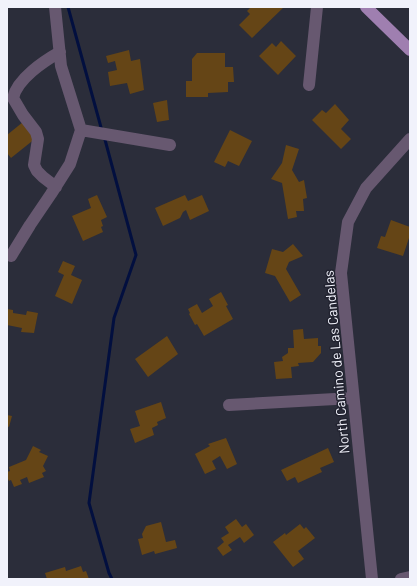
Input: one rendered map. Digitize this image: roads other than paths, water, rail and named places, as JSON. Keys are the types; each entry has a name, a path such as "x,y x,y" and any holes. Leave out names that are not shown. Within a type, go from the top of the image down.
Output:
{"main road":[{"path":"366,7 410,50"}],"street":[{"path":"11,256 30,224 70,164 80,130 61,66 55,7"},
{"path":"309,85 317,7"},
{"path":"56,187 42,177 34,165 38,139 36,132 13,98 15,90 27,76 40,65 60,52"},
{"path":"80,130 170,145"},
{"name":"North Camino de Las Candelas","path":"372,579 341,274 348,222 366,188 410,139"},
{"path":"229,405 353,398"},
{"path":"401,579 410,577"}],"waterway":[{"path":"68,7 102,131"},
{"path":"104,136 136,255 114,318 89,503 112,579"}]}
